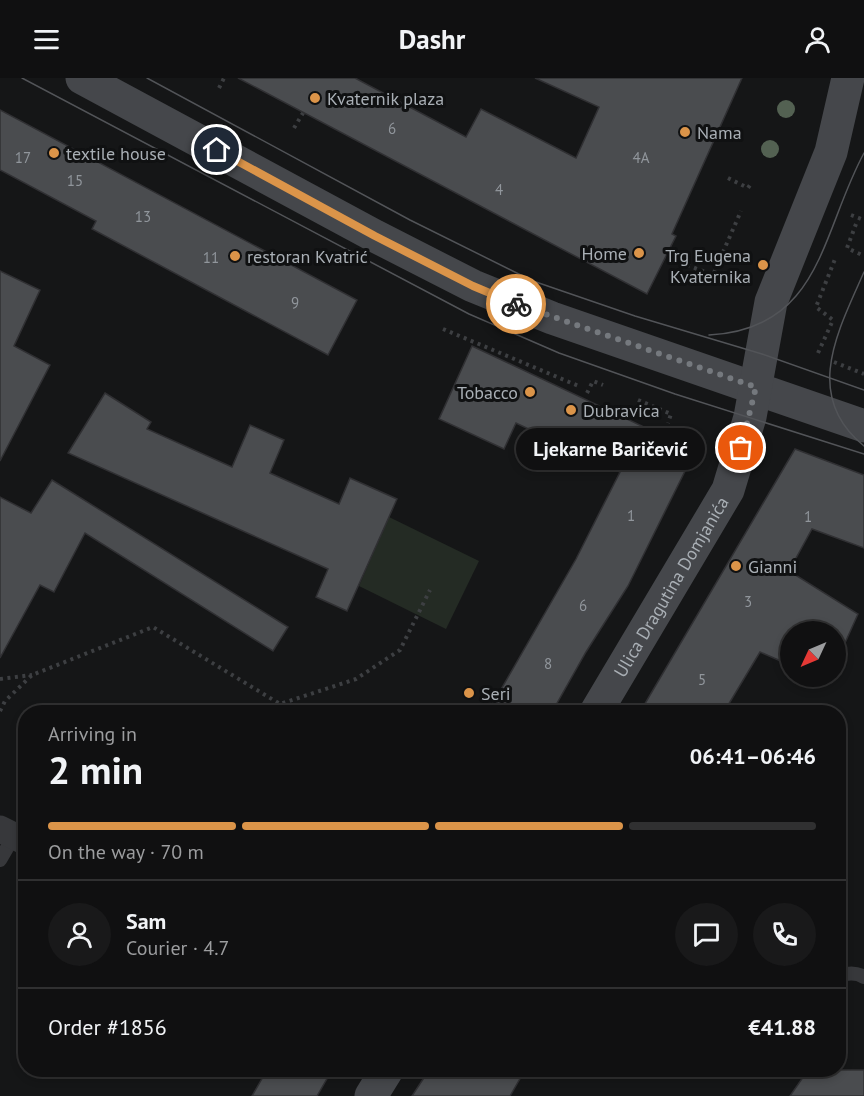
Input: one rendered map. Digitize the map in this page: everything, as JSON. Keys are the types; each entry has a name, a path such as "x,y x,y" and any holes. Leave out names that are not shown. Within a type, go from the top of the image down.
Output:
{"main road":[{"path":"82,78 375,236 473,286 552,318 864,426"},
{"path":"756,387 771,302 831,152 848,78"},
{"path":"831,152 864,111"},
{"name":"Ulica Dragutina Domjanića","path":"600,705 728,490 750,417 756,387"},
{"path":"371,1096 383,1077"}],"lane":[{"path":"0,860 13,836"},
{"path":"846,975 859,974 864,977"}],"path":[{"path":"219,88 224,78"},
{"path":"294,128 303,113"},
{"path":"728,178 748,188 752,182"},
{"path":"687,265 713,275 741,211"},
{"path":"851,215 864,220"},
{"path":"856,224 847,248 862,255"},
{"path":"818,353 833,320 816,307 835,259"},
{"path":"443,329 581,387"},
{"path":"834,362 864,374"},
{"path":"849,376 853,369"},
{"path":"587,393 593,381 603,385"},
{"path":"638,400 671,414 668,423"},
{"path":"0,679 32,675 153,627 280,704 357,679 400,650 430,590"},
{"path":"0,711 5,701 32,675"}],"shaded area":[{"path":"389,517 479,561 446,629 359,586"}],"building":[{"path":"238,78 355,78 466,137 481,109 576,158 599,107 535,78 742,78 672,234 676,236 647,294"},
{"path":"0,110 357,300 328,355 92,229 96,221 0,170"},
{"path":"0,271 40,290 14,346 50,365 0,461"},
{"path":"472,346 695,451 628,586 556,705 492,705 576,559 620,472 516,423 504,449 439,419"},
{"path":"105,393 151,422 147,429 232,467 250,425 284,440 270,473 339,504 350,478 397,499 347,611 316,597 328,569 68,453"},
{"path":"795,449 864,475 864,548 812,529 789,571 858,614 846,641 846,621 780,621 780,661 760,652 728,705 644,705"},
{"path":"52,480 288,627 273,651 85,533 54,592 40,585 0,658 0,497 31,513"},
{"path":"846,1070 864,1070 864,1096 790,1096 803,1077 846,1077"},
{"path":"263,1077 328,1077 317,1096 252,1096"},
{"path":"424,1077 521,1077 510,1096 412,1096"}],"tram line":[{"path":"22,78 469,314 559,353 675,394 864,454"},
{"path":"147,78 410,220 533,281 635,316 762,354 864,390"},
{"path":"709,335 746,329 775,315 796,296 813,271 826,244 864,153"},
{"path":"864,272 836,340 831,362 830,385 834,406 845,427 864,446"}],"way so far":[{"path":"516,304 756,387 741,448"}],"place":[{"name":"Kvaternik plaza","path":"315,98"},
{"name":"Nama","path":"685,132"},
{"name":"textile house","path":"54,153"},
{"name":"Home","path":"639,253"},
{"name":"restoran Kvatrić","path":"235,256"},
{"name":"Trg Eugena Kvaternika","path":"763,265"},
{"name":"Tobacco","path":"530,392"},
{"name":"Dubravica","path":"571,410"},
{"name":"Ljekarne Baričević","path":"741,448"},
{"name":"Gianni","path":"736,566"},
{"name":"Seri","path":"469,693"}],"route":[{"path":"217,150 375,236 473,286 516,304"}]}
